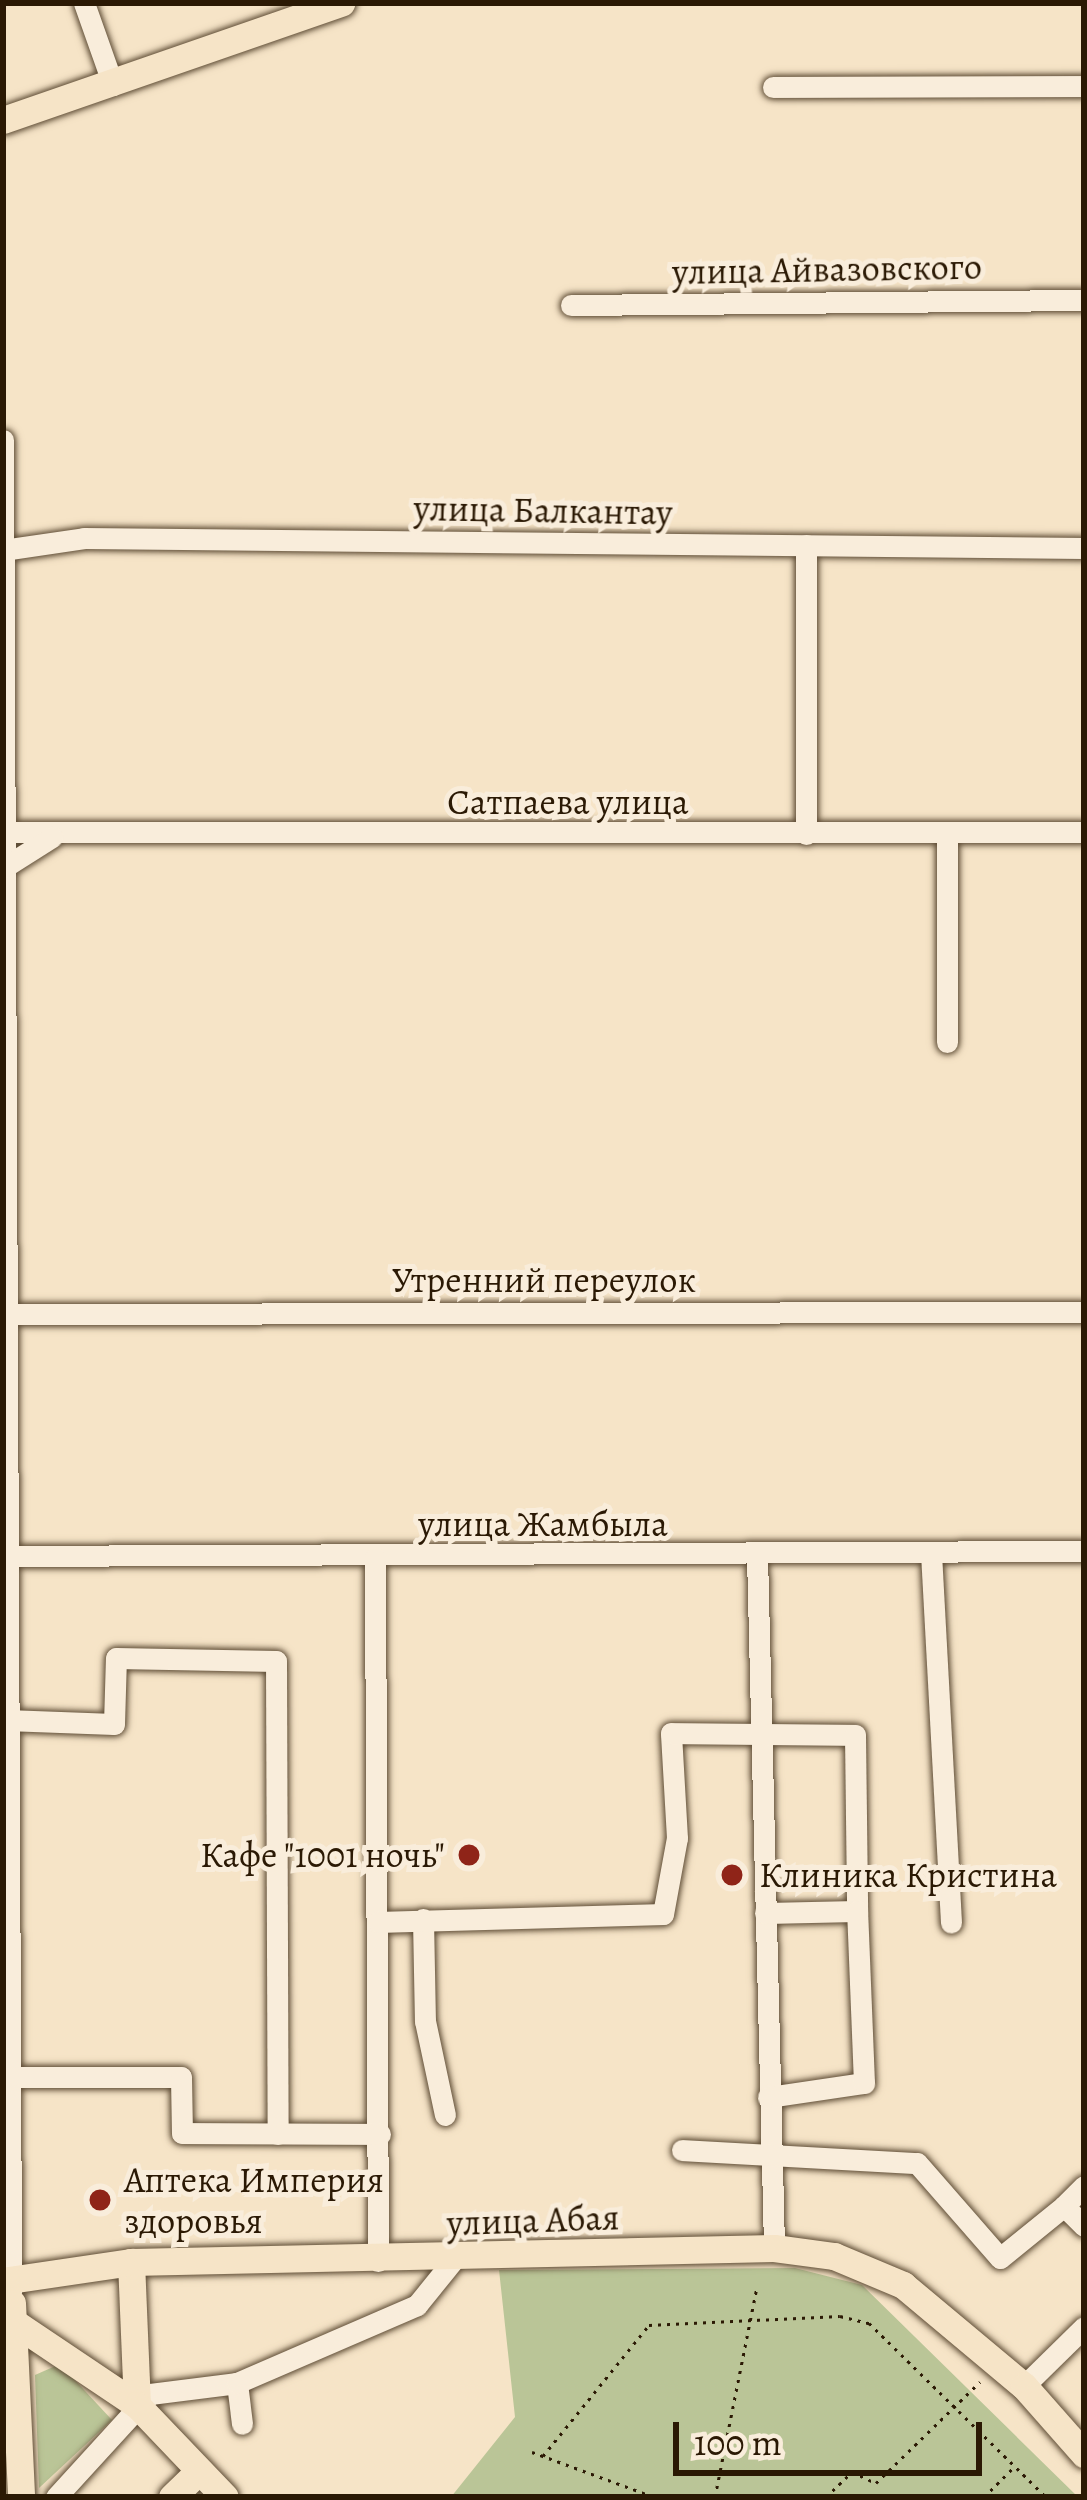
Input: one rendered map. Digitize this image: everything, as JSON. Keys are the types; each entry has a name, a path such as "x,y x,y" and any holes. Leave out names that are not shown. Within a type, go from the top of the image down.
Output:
{"main road":[{"path":"3,120 113,85 284,12 341,3"},
{"name":"улица Абая","path":"8,2298 131,2262 774,2248 834,2256 903,2284 1024,2386 1084,2454"},
{"path":"131,2262 137,2404"},
{"path":"8,2298 137,2404 225,2497"},
{"path":"8,2298 21,2497"},
{"path":"172,2497 200,2471"}],"street":[{"path":"84,3 113,85"},
{"path":"773,87 1084,86"},
{"name":"улица Айвазовского","path":"572,304 1084,300"},
{"path":"3,440 8,2298"},
{"name":"улица Балкантау","path":"6,550 84,538 1084,548"},
{"path":"806,545 806,834"},
{"name":"Сатпаева улица","path":"4,832 52,837 1084,832"},
{"path":"946,833 947,1042"},
{"path":"3,868 52,837"},
{"name":"Утренний переулок","path":"4,1314 1084,1312"},
{"name":"улица Жамбыла","path":"5,1556 375,1558 1084,1551"},
{"path":"931,1552 951,1922"},
{"path":"757,1555 774,2248"},
{"path":"375,1558 378,2260"},
{"path":"6,1720 114,1724 116,1658 276,1661 278,2134"},
{"path":"378,1922 663,1914 677,1838 671,1733 844,1731 859,1742 856,1911 864,2083 768,2097"},
{"path":"765,1912 856,1911"},
{"path":"424,1919 425,2021 445,2114"},
{"path":"8,2077 181,2078 182,2134 380,2134"},
{"path":"682,2150 917,2163 1000,2258 1084,2186"},
{"path":"1064,2206 1084,2226"},
{"path":"56,2497 137,2404 173,2383 237,2383 417,2305 455,2258"},
{"path":"1024,2386 1084,2327"},
{"path":"237,2383 242,2424"}],"path":[{"path":"716,2497 757,2286"},
{"path":"543,2456 649,2326 748,2320 869,2323 1046,2497"},
{"path":"826,2497 852,2472 876,2483 999,2363"},
{"path":"532,2452 654,2497"},
{"path":"985,2497 1015,2467"}],"green space":[{"path":"795,2268 862,2285 1078,2497 451,2497 515,2417 499,2270"},
{"path":"60,2364 112,2420 39,2488 35,2375"}],"place":[{"name":"Кафе \"1001 ночь\"","path":"469,1855"},
{"name":"Клиника Кристина","path":"732,1875"},
{"name":"Аптека Империя здоровья","path":"100,2200"}]}
